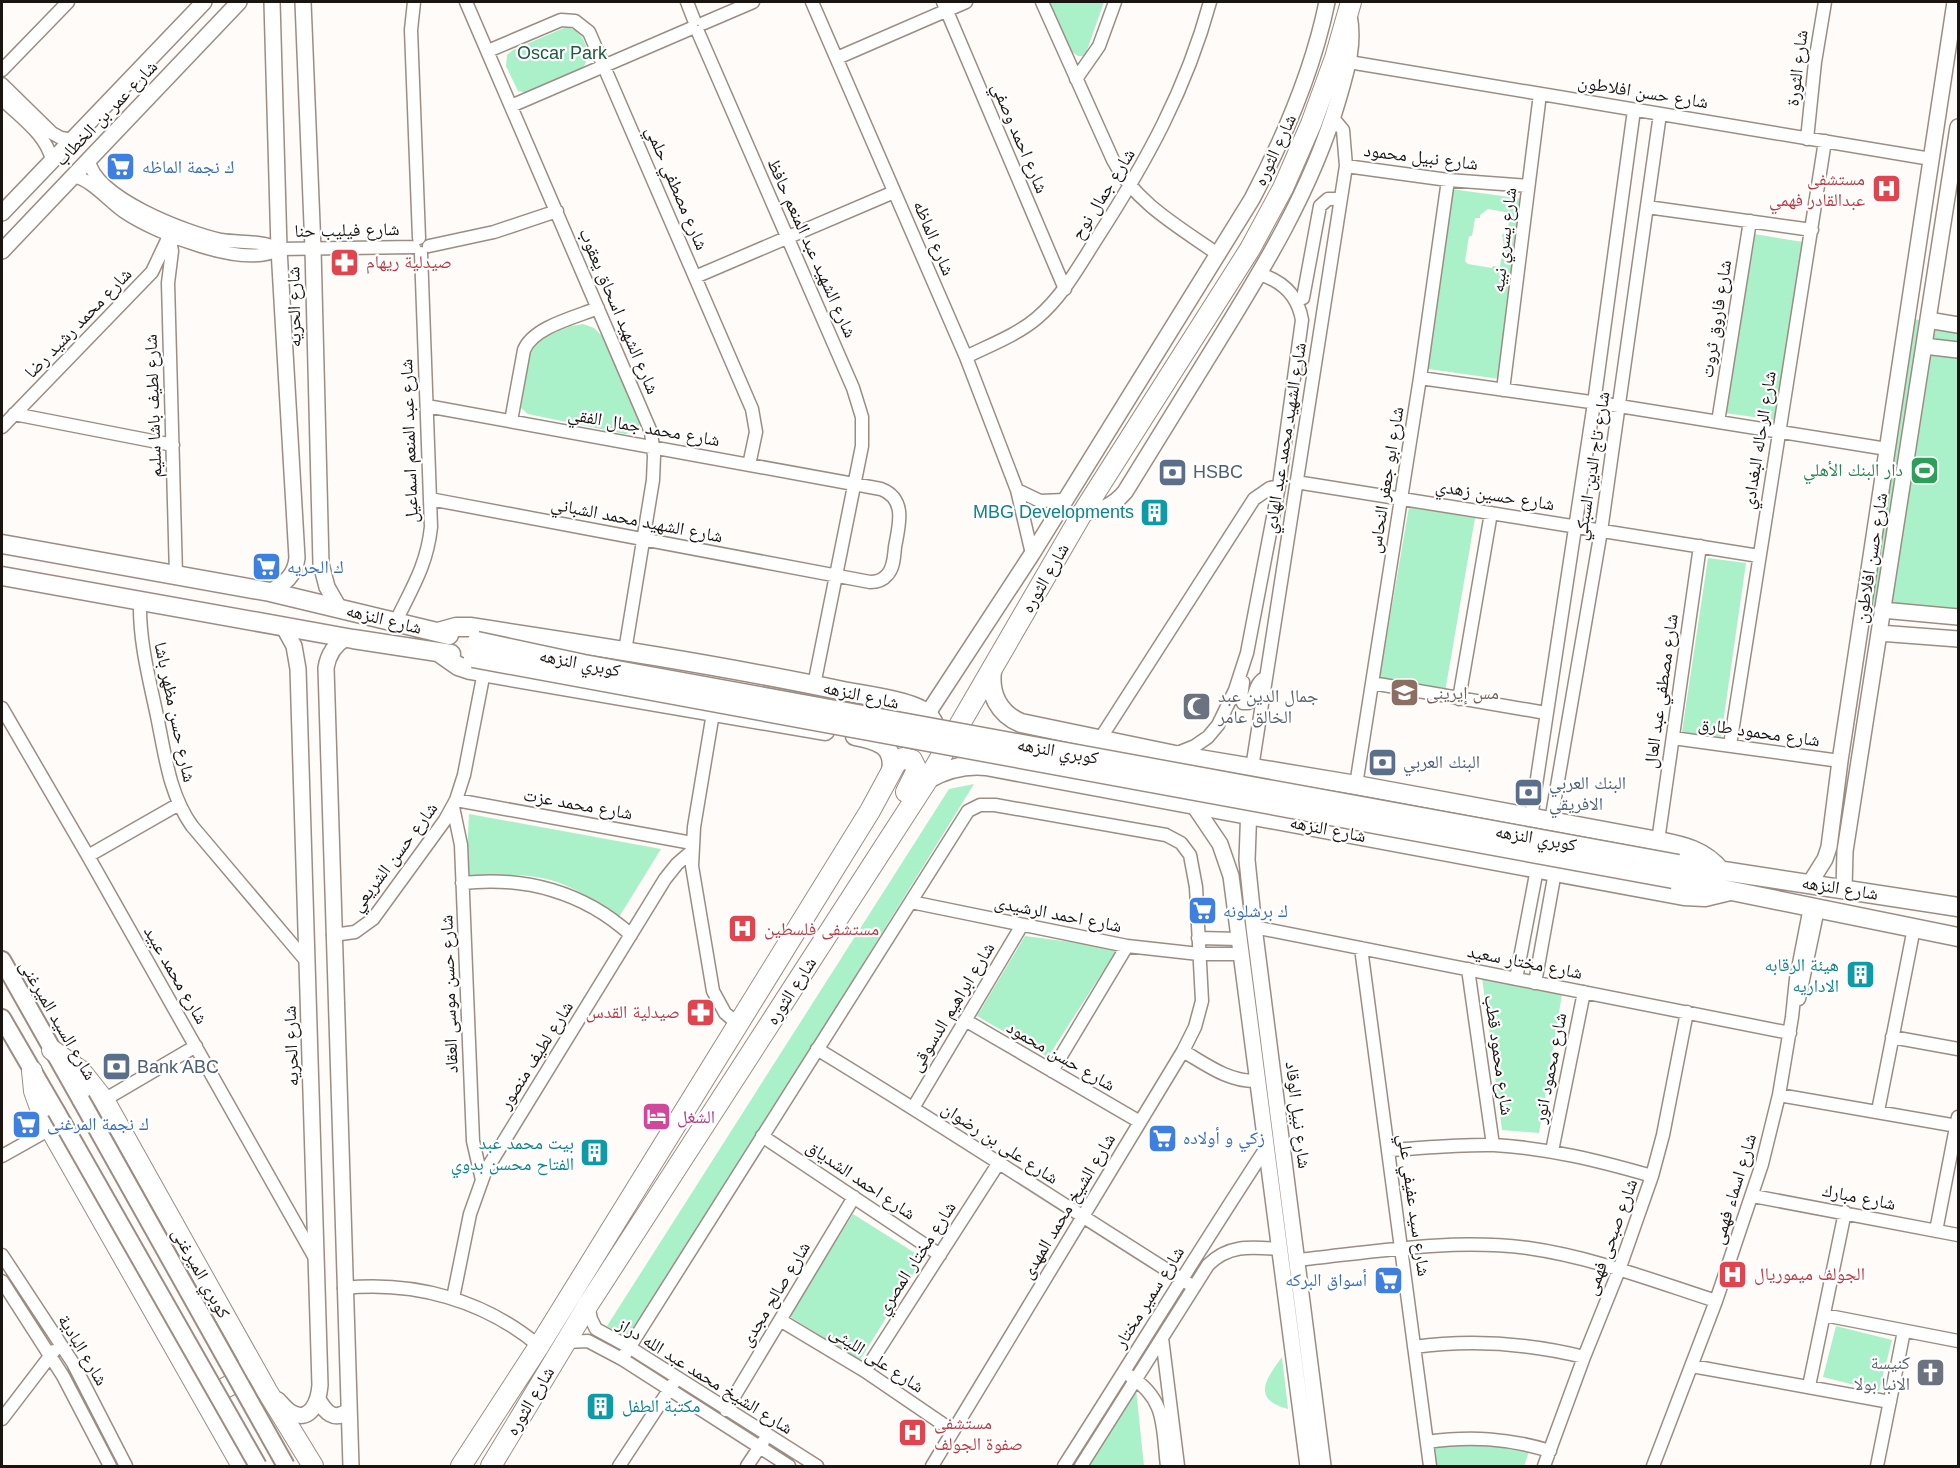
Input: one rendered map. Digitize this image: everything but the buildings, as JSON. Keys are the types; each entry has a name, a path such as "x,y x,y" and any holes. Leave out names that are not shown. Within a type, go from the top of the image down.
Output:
{"highway":[{"name":"شارع الثوره","path":"491,1467 588,1305 928,779 1083,512 1238,270 1265,221 1311,124 1350,7"},
{"path":"889,840 888,830 891,820 917,770 912,760 903,758 898,760 891,771"},
{"name":"شارع الثوره","path":"461,1467 539,1346 870,811 891,771"},
{"path":"52,1050 81,1071 104,1100 250,1362 313,1467"},
{"path":"32,1071 32,1082 37,1100 53,1120 242,1467"},
{"path":"202,1395 216,1393 230,1386 242,1376 250,1362"}],"main road":[{"name":"شارع النزهه","path":"2,544 270,592 438,632 449,628 470,627 625,651 819,686 909,705 928,713"},
{"name":"شارع النزهه","path":"2,576 346,638 438,652 458,666 484,672 878,741 890,754 891,771"},
{"name":"كوبري النزهه","path":"438,632 596,666 1675,872"},
{"name":"كوبري النزهه","path":"438,652 1675,872"},
{"path":"992,671 991,686 995,699 1003,711 1014,720 1175,754 1658,841 1708,856 1721,871"},
{"path":"813,730 826,722 832,711 832,700 819,686"},
{"path":"928,713 938,734 938,761"},
{"path":"1071,782 1068,767 1070,753 1082,735"},
{"name":"شارع النزهه","path":"928,779 952,768 979,765 1695,897 1715,896 1730,891"},
{"name":"شارع النزهه","path":"1675,872 1721,871 1959,907"},
{"name":"شارع النزهه","path":"1675,872 1730,891 1959,937"},
{"name":"شارع السيد الميرغنى","path":"2,960 81,1100"},
{"path":"2,1018 32,1071"},
{"name":"كوبري الميرغنى","path":"81,1100 286,1467"},
{"path":"53,1120 258,1467"}],"street":[{"path":"2,69 68,2"},
{"name":"شارع عمر بن الخطاب","path":"2,251 239,2"},
{"name":"شارع الحريه","path":"270,592 286,582 292,575 297,546 279,249 272,2"},
{"name":"شارع الحريه","path":"303,2 320,546 323,578 339,608"},
{"name":"شارع عبد المنعم اسماعيل","path":"396,621 415,585 426,557 431,526 411,30 414,2"},
{"name":"شارع الشهيد اسحاق يعقوب","path":"466,2 648,425 653,447 654,472 625,651"},
{"name":"شارع الشهيد عبد المنعم حافظ","path":"687,2 860,407 863,436 836,576 819,686"},
{"path":"511,106 753,2"},
{"name":"شارع الماظه","path":"813,2 966,357 1017,490 1032,554"},
{"path":"837,58 945,6 966,2"},
{"path":"1042,2 1113,160 1130,187 1140,197 1219,255"},
{"path":"1076,79 1094,55 1115,2"},
{"name":"شارع جمال نوح","path":"966,357 1030,323 1065,289 1130,187 1160,134 1177,98 1210,2"},
{"name":"شارع الثوره","path":"928,713 1032,554 1252,199 1290,120 1313,58 1327,2"},
{"name":"شارع الثورة","path":"1807,139 1815,62 1825,2"},
{"name":"شارع حسن افلاطون","path":"1810,883 1825,859 1829,847 1931,158 1953,47 1955,2"},
{"name":"شارع عمر بن الخطاب","path":"2,213 200,3"},
{"name":"شارع احمد وصفي","path":"945,6 1065,289"},
{"name":"شارع الثوره","path":"1083,512 1104,509 1125,492 1259,274 1302,193 1333,118 1349,62 1350,7"},
{"name":"شارع مصطفي حلمي","path":"488,51 556,21 565,19 579,23 586,28 605,65 754,415 755,437 749,465"},
{"name":"شارع حسن افلاطون","path":"1349,62 1931,158"},
{"path":"2,84 52,133 72,140"},
{"name":"شارع يسري نبيه","path":"1503,390 1540,94"},
{"path":"2,99 42,138 52,160"},
{"name":"شارع تاج الدين السبكي","path":"1531,818 1576,527 1634,110"},
{"name":"شارع تاج الدين السبكي","path":"1551,821 1601,531 1660,114"},
{"name":"شارع الشهيد محمد عبد الهادي","path":"1252,768 1346,166 1343,130 1333,118"},
{"name":"شارع حسن افلاطون","path":"1844,889 1845,851 1882,610 1928,320 1953,199 1952,173 1959,127"},
{"name":"شارع الرحاله البغدادي","path":"1730,745 1825,141"},
{"path":"1931,158 1955,149"},
{"path":"1931,158 1952,173"},
{"name":"شارع فيليب حنا","path":"89,159 95,175 171,231 198,246 228,252 265,254 279,249 421,246 494,232 556,212"},
{"name":"شارع نبيل محمود","path":"1346,166 1448,180 1528,186"},
{"name":"شارع فيليب حنا","path":"73,176 86,181 135,219 171,231"},
{"name":"شارع ابو جعفر النحاس","path":"1356,785 1402,499 1448,180"},
{"path":"695,277 894,192"},
{"path":"1259,274 1280,283 1295,299 1303,297 1320,206 1328,199 1340,199"},
{"path":"1647,207 1812,230"},
{"name":"شارع فاروق ثروت","path":"1718,422 1750,221"},
{"name":"شارع محمد رشيد رضا","path":"2,427 152,272 171,231"},
{"name":"شارع لطيف باشا سليم","path":"171,231 172,251 168,283 176,575"},
{"path":"152,272 162,275 168,283"},
{"name":"شارع الشهيد محمد عبد الهادي","path":"1175,754 1195,746 1208,737 1218,725 1235,690 1247,653 1279,486 1302,328 1301,313 1295,299"},
{"path":"511,421 527,342 540,332 598,308"},
{"path":"1928,320 1952,324 1941,339 1943,348"},
{"path":"1924,346 1959,350"},
{"path":"1420,378 1619,406 1779,433 1887,448"},
{"name":"شارع محمد جمال الفقي","path":"427,406 854,484"},
{"path":"14,414 173,445"},
{"name":"شارع حسين زهدي","path":"1296,482 1759,556"},
{"path":"836,576 875,582 884,578 892,565 900,518 899,506 892,495 886,491 854,484"},
{"path":"1100,739 1254,499 1269,488 1279,486"},
{"path":"1017,490 1040,501 1065,500"},
{"name":"شارع الشهيد محمد الشباني","path":"430,499 836,576"},
{"path":"1459,699 1491,513"},
{"path":"297,546 303,553 310,554 320,546"},
{"name":"شارع مصطفي عبد العال","path":"1658,841 1700,546"},
{"name":"شارع حسن مظهر باشا","path":"140,601 141,642 170,777 179,804 192,826 308,963"},
{"path":"1882,610 1959,617"},
{"path":"1912,636 1916,613"},
{"name":"شارع الحريه","path":"283,626 296,652 299,689 317,1262 320,1385 318,1399"},
{"path":"1879,633 1959,639"},
{"path":"346,638 333,648 326,668 351,1467"},
{"name":"شارع حسن الشريعي","path":"333,935 355,932 373,919 455,803 464,776 484,672"},
{"path":"1241,672 1243,682 1241,698 1246,704 1252,700 1256,686 1266,677"},
{"path":"299,689 312,682 327,691"},
{"path":"1372,683 1546,713"},
{"name":"شارع محمد عبيد","path":"2,708 317,1262"},
{"path":"713,713 692,847 694,882 713,992 721,1008 738,1024"},
{"name":"شارع محمود طارق","path":"1673,738 1840,761"},
{"name":"شارع نبيل الوقاد","path":"1252,768 1247,860 1323,1467"},
{"name":"شارع محمد عزت","path":"455,803 692,847"},
{"name":"شارع حسن موسى العقاد","path":"455,803 460,838 472,1135 475,1158 482,1180"},
{"path":"88,856 179,804"},
{"name":"شارع نبيل الوقاد","path":"1193,804 1215,836 1228,864 1241,946 1308,1467"},
{"name":"شارع الشيخ محمد المهدى","path":"622,1359 968,811 980,805 995,805 1166,835 1181,843 1190,855 1196,887 1202,992 1201,1010 1196,1027 932,1467"},
{"name":"شارع لطيف منصور","path":"453,1298 470,1214 482,1180 669,874 692,847"},
{"path":"1829,847 1845,851"},
{"path":"1228,864 1230,860 1239,857 1247,860"},
{"path":"1516,979 1546,870"},
{"path":"1535,983 1546,870"},
{"path":"462,883 512,882 559,892 603,913 631,935"},
{"name":"شارع احمد الرشيدى","path":"911,903 1127,946 1199,954 1241,946"},
{"name":"شارع اسماء فهمى","path":"1653,1467 1753,1196 1779,1095 1790,1033 1796,979 1814,908"},
{"name":"شارع ابراهيم الدسوقى","path":"913,1108 1022,925"},
{"name":"شارع مختار سعيد","path":"1254,927 1790,1033"},
{"path":"1878,1111 1914,928"},
{"path":"1198,938 1241,946"},
{"path":"1052,1071 1127,946"},
{"name":"شارع سيد عفيفي علي","path":"1361,948 1430,1467"},
{"name":"شارع محمود قطب","path":"1468,969 1493,1145"},
{"name":"شارع محمود انور","path":"1552,1152 1584,992"},
{"name":"شارع صبحى فهمى","path":"1544,1467 1652,1176 1663,1135 1687,1012"},
{"name":"شارع حسن محمود","path":"964,1020 1140,1122"},
{"path":"1892,1037 1959,1049"},
{"path":"104,1100 196,1046"},
{"name":"شارع على بن رضوان","path":"817,1049 1194,1287"},
{"path":"1183,1051 1226,1076 1245,1082 1257,1081"},
{"path":"1779,1095 1958,1122 1936,1231"},
{"path":"2,1156 53,1120"},
{"name":"شارع احمد الشدياق","path":"762,1136 940,1255"},
{"path":"1389,1150 1493,1145 1552,1152 1602,1162 1652,1176"},
{"name":"شارع سمير مختار","path":"1064,1467 1266,1148"},
{"name":"شارع مختار المصري","path":"865,1371 998,1164"},
{"name":"شارع مبارك","path":"1753,1196 1959,1235"},
{"name":"شارع صالح مجدى","path":"726,1410 854,1197"},
{"path":"1809,1386 1845,1212"},
{"path":"1297,1260 1464,1244 1516,1247 1567,1255 1716,1301"},
{"name":"شارع سمير مختار","path":"1081,1467 1208,1265 1223,1252 1242,1247 1279,1249"},
{"name":"شارع البادية","path":"2,1255 79,1374 126,1467"},
{"name":"شارع البادية","path":"2,1281 50,1356 110,1467"},
{"path":"344,1288 399,1287 453,1298 499,1318 539,1346"},
{"name":"شارع الشيخ محمد عبد الله دراز","path":"588,1305 596,1329 629,1347 817,1467"},
{"path":"1824,1315 1959,1341"},
{"name":"شارع على الليثى","path":"780,1320 865,1371 953,1431"},
{"path":"1877,1467 1904,1331"},
{"path":"1162,1338 1167,1467"},
{"name":"شارع الشيخ محمد عبد الله دراز","path":"565,1342 588,1341 622,1359 789,1467"},
{"path":"1414,1347 1463,1342 1496,1342 1584,1357"},
{"path":"2,1419 60,1343"},
{"path":"1692,1366 1890,1402"},
{"path":"1124,1372 1153,1395 1167,1423 1178,1467"},
{"path":"619,1467 677,1378"},
{"path":"267,1391 297,1415 312,1411 318,1399"},
{"path":"318,1399 330,1415 340,1416 348,1411"},
{"path":"747,1467 767,1436"},
{"path":"1427,1442 1453,1438 1494,1439 1526,1444 1550,1451"}],"green space":[{"path":"1050,2 1104,2 1085,56 1078,56 1072,52"},
{"name":"Oscar Park","path":"566,27 578,33 586,44 587,58 581,70 528,93 518,91 506,66 507,55 513,50"},
{"path":"1451,189 1524,199 1500,379 1428,369","holes":["1488,209 1505,212 1510,218 1507,231 1502,235 1506,256 1501,259 1500,267 1468,264 1465,261 1475,218 1480,218 1480,215"]},
{"path":"1754,234 1803,242 1775,420 1725,413"},
{"name":"دار البنك الأهلي","path":"1913,319 1958,326 1958,623 1868,615"},
{"path":"583,324 594,328 602,336 640,421 636,430 631,433 625,434 528,414 521,408 531,347 541,338 571,326"},
{"path":"1409,507 1475,518 1445,692 1379,681"},
{"path":"1708,558 1746,563 1721,737 1682,732"},
{"path":"974,784 630,1340 607,1326 949,789"},
{"path":"469,814 661,849 619,917 580,892 547,879 511,875 466,878"},
{"path":"1025,936 1118,948 1048,1057 977,1016"},
{"path":"1481,970 1564,982 1539,1133 1502,1130"},
{"path":"853,1214 923,1258 860,1360 789,1316"},
{"path":"1836,1326 1892,1340 1879,1391 1823,1377"},
{"path":"1282,1357 1288,1409 1269,1400 1265,1388 1267,1380"},
{"path":"1136,1389 1144,1466 1087,1466"},
{"path":"1432,1434 1480,1434 1533,1440 1524,1466 1436,1466"}],"place":[{"name":"ك نجمة الماظه","path":"121,167"},
{"name":"مستشفى عبدالقادر فهمي","path":"1886,189"},
{"name":"صيدلية ريهام","path":"345,262"},
{"name":"دار البنك الأهلي","path":"1924,470"},
{"name":"HSBC","path":"1172,472"},
{"name":"MBG Developments","path":"1155,512"},
{"name":"ك الحريه","path":"266,567"},
{"name":"مس إيرينى","path":"1405,693"},
{"name":"جمال الدين عبد الخالق عامر","path":"1197,706"},
{"name":"البنك العربي","path":"1382,762"},
{"name":"البنك العربي الافريقي","path":"1528,793"},
{"name":"ك برشلونه","path":"1202,911"},
{"name":"مستشفى فلسطين","path":"743,929"},
{"name":"هيئة الرقابه الاداريه","path":"1860,975"},
{"name":"صيدلية القدس","path":"701,1012"},
{"name":"Bank ABC","path":"116,1067"},
{"name":"الشغل","path":"656,1117"},
{"name":"ك نجمة المرغنى","path":"26,1124"},
{"name":"زكي و أولاده","path":"1162,1138"},
{"name":"بيت محمد عبد الفتاح محسن بدوي","path":"595,1153"},
{"name":"الجولف ميموريال","path":"1733,1274"},
{"name":"أسواق البركه","path":"1388,1280"},
{"name":"كنيسة الانبا بولا","path":"1931,1373"},
{"name":"مكتبة الطفل","path":"601,1406"},
{"name":"مستشفى صفوة الجولف","path":"913,1433"}]}
